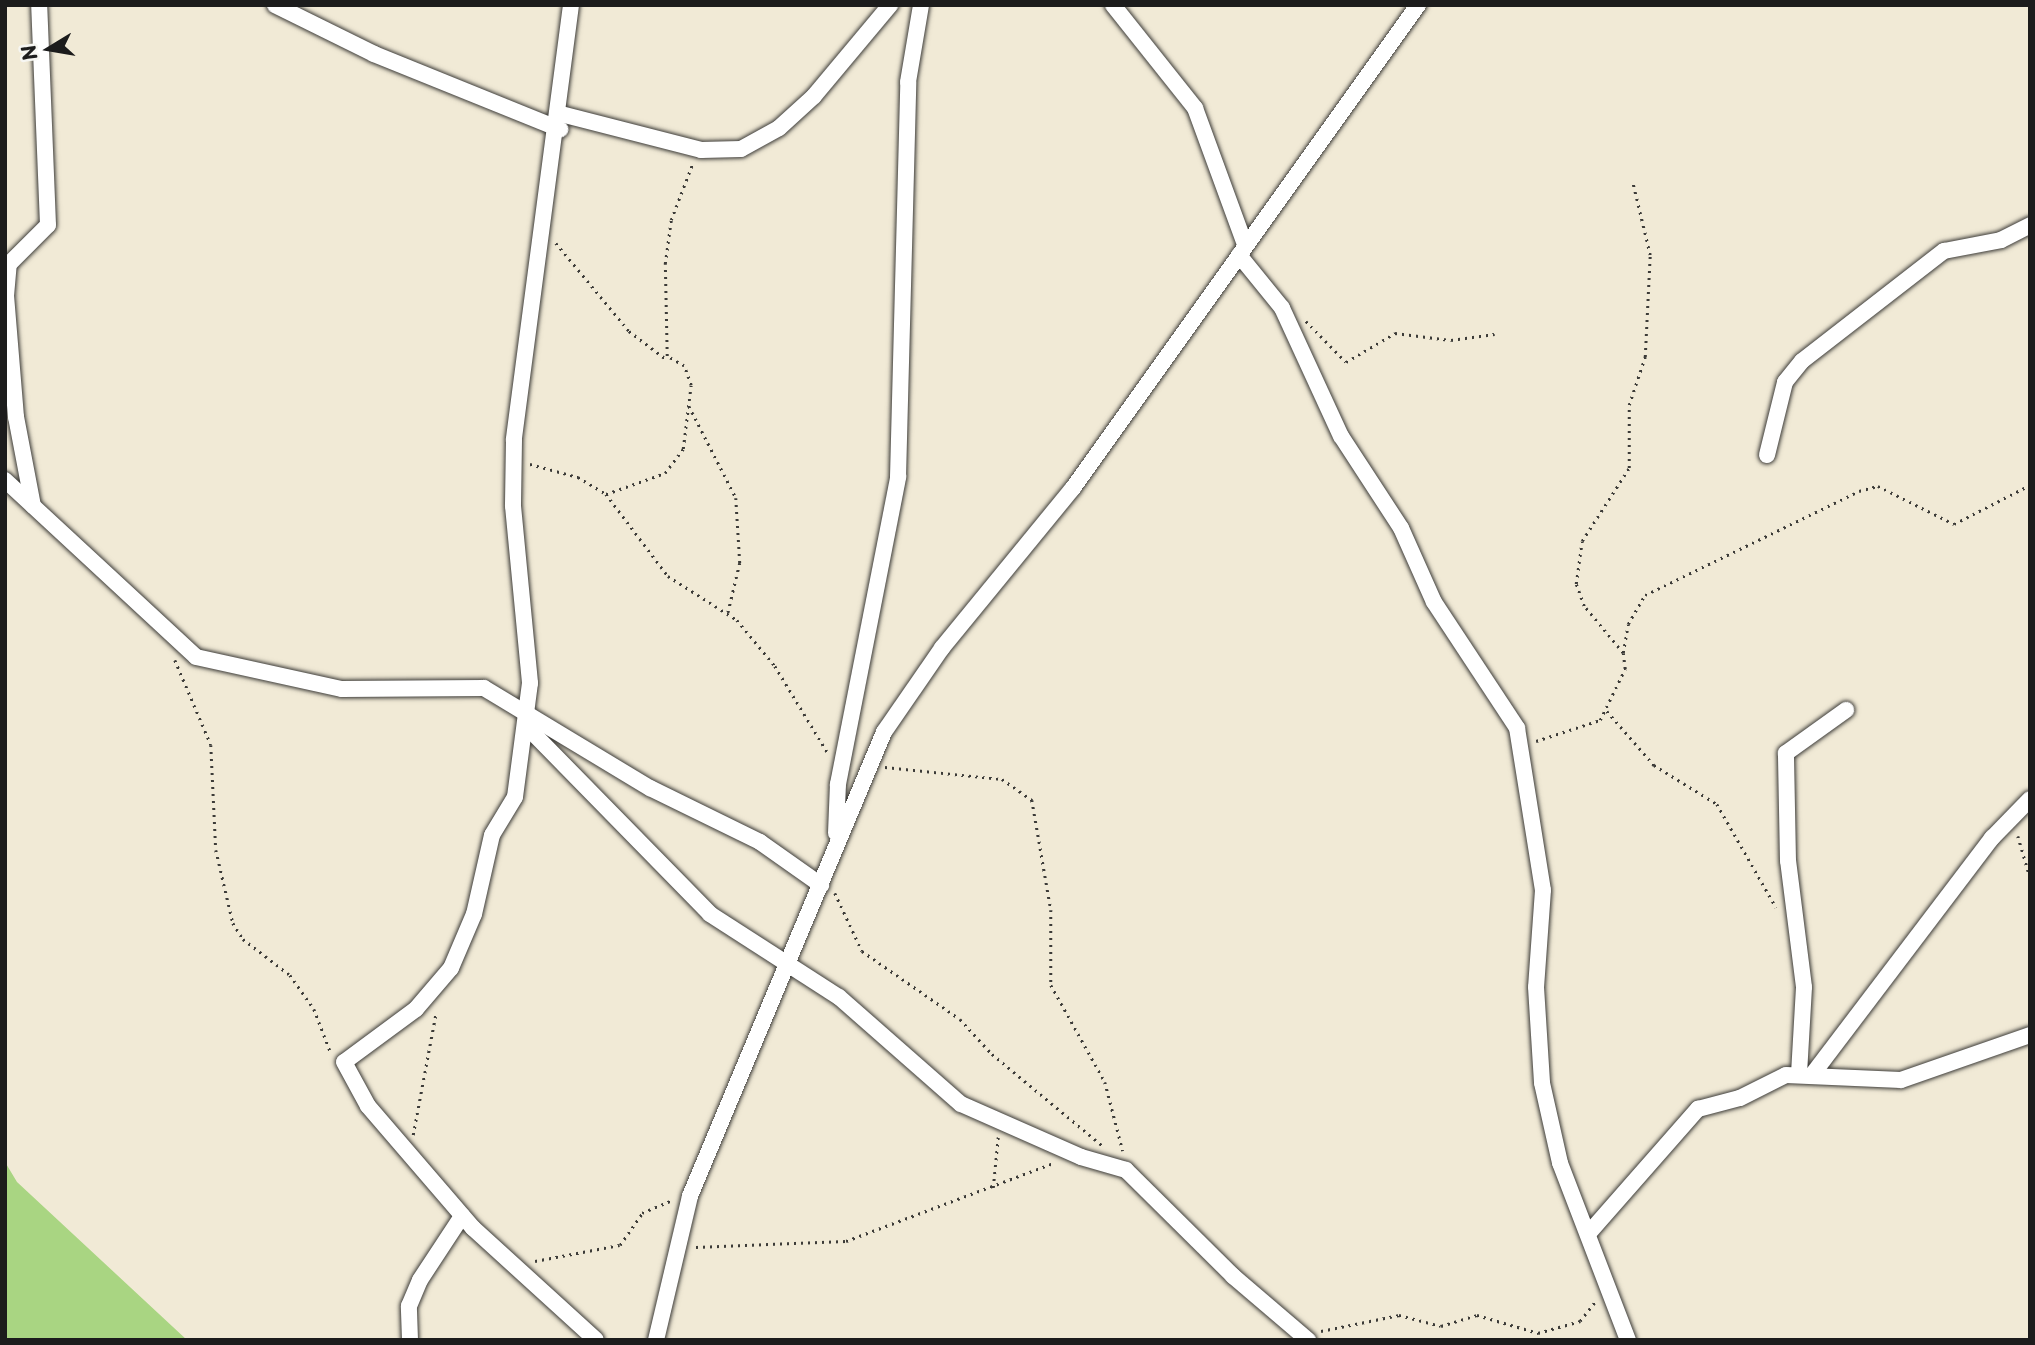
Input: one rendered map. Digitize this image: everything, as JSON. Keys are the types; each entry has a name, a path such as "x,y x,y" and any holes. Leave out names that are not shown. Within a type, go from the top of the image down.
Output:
{"street":[{"path":"33,506 6,329 7,259 48,225 39,5"},
{"path":"275,5 374,54 560,121 701,150 741,149 779,128 890,5"},
{"path":"571,5 560,121 542,231 514,459 527,721 515,797 492,835 474,914 444,978 416,1009 344,1062 368,1106 462,1216 596,1340"},
{"path":"836,839 842,761 898,477 908,82 921,5"},
{"path":"1114,5 1195,108 1242,250 1282,308 1341,436 1401,528 1434,602 1484,672 1522,744 1543,890 1536,987 1542,1083 1560,1163 1628,1340"},
{"path":"656,1340 674,1249 690,1196 734,1081 790,962 836,839 868,765 919,680 1073,488 1418,5"},
{"path":"1768,455 1785,382 1802,361 1944,251 2001,240 2030,225"},
{"path":"5,480 179,647 218,664 342,688 484,688 527,721 650,788 760,842 821,885"},
{"path":"1806,1074 1804,987 1788,861 1786,753 1846,710"},
{"path":"527,721 710,914 750,945 790,962 876,1027 937,1086 996,1120 1082,1157 1109,1162 1126,1170 1233,1276 1304,1336"},
{"path":"1806,1074 2011,816 2030,799"},
{"path":"1588,1234 1698,1109 1806,1074 1866,1083 1901,1080 2030,1035"},
{"path":"410,1340 409,1306 416,1288 462,1216"}],"path":[{"path":"669,360 664,290 671,220 701,150"},
{"path":"1623,653 1584,606 1576,584 1582,541 1631,456 1629,405 1645,357 1650,255 1633,184"},
{"path":"542,231 572,258 629,331 688,372 683,449 674,467 606,494"},
{"path":"2030,301 2030,334"},
{"path":"1282,308 1315,327 1346,362 1395,332 1451,340 1495,334"},
{"path":"688,402 736,498 740,563 728,613"},
{"path":"514,459 578,477 606,494 668,576 728,613 775,666 819,745 842,761"},
{"path":"1522,744 1586,730 1606,711 1622,686 1623,653 1628,624 1645,595 1859,491 1878,486 1954,524 2030,485"},
{"path":"179,647 175,661 195,696 215,764 216,850 233,923 243,939 290,975 314,1009 328,1050 344,1062"},
{"path":"1606,711 1654,765 1717,804 1780,916"},
{"path":"868,765 1002,779 1032,800 1051,910 1051,985 1105,1082 1126,1170"},
{"path":"2011,816 2030,877"},
{"path":"821,885 841,898 845,925 862,951 960,1019 992,1054 1088,1129 1109,1162"},
{"path":"403,1149 417,1128 444,978"},
{"path":"993,1188 996,1120"},
{"path":"674,1249 846,1241 1082,1157"},
{"path":"511,1260 557,1262 611,1249 626,1240 652,1207 690,1196"},
{"path":"1304,1336 1399,1315 1441,1326 1477,1315 1524,1331 1550,1332 1580,1321 1606,1287"}],"green space":[{"path":"5,1162 17,1182 187,1340 5,1340"}]}
